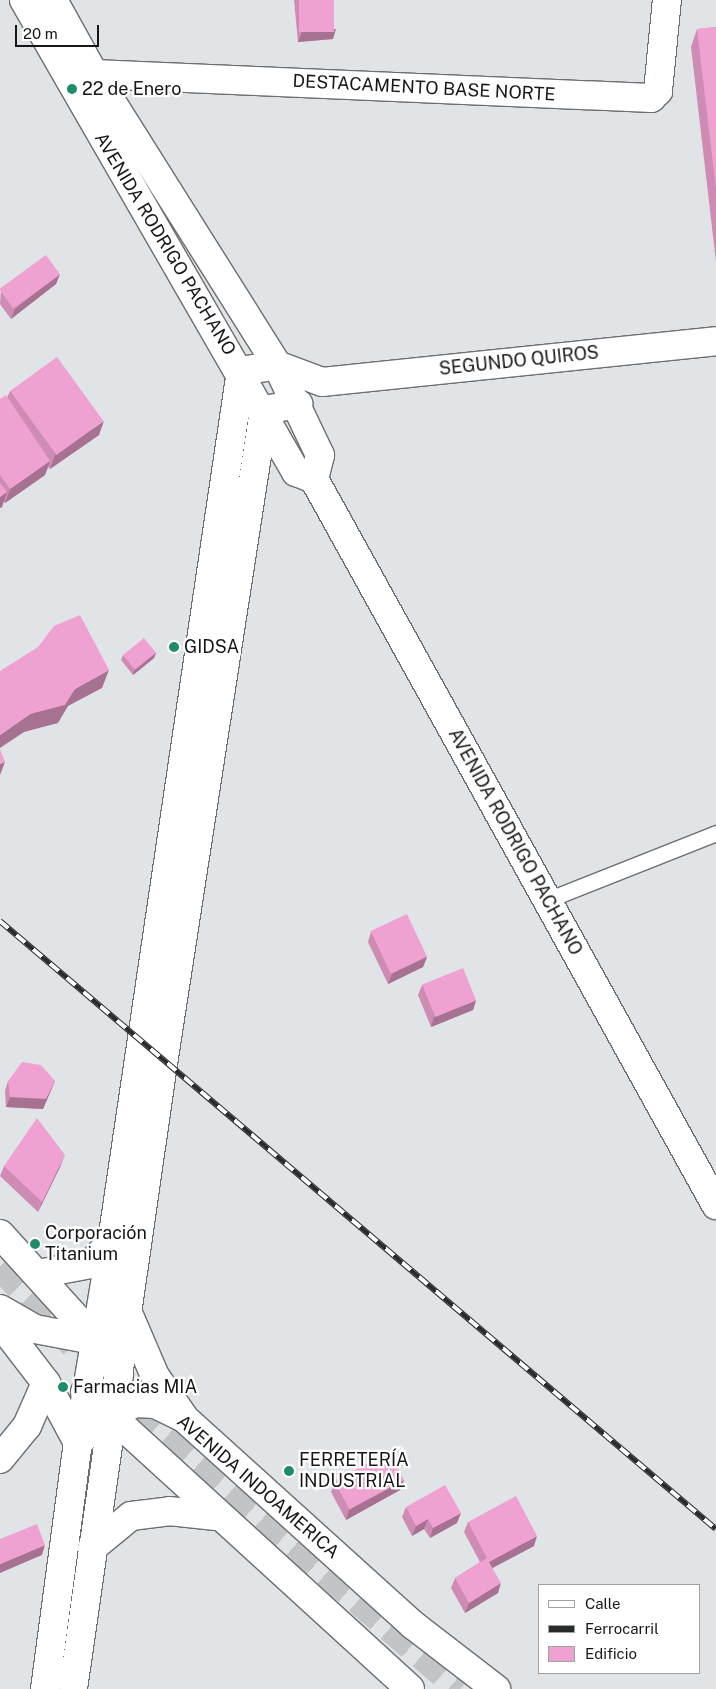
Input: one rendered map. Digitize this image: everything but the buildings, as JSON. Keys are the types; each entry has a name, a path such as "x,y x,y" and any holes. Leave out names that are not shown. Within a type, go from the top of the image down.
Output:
{"street":[{"name":"AVENIDA RODRIGO PACHANO","path":"24,0 72,89 264,410 296,472 314,479 716,1205"},
{"name":"AVENIDA RODRIGO PACHANO","path":"53,0 94,74 276,365 298,404 320,455 314,479"},
{"name":"DESTACAMENTO BASE NORTE","path":"94,74 651,98 658,91 666,0"},
{"name":"SEGUNDO QUIROS","path":"322,382 716,341"},
{"path":"45,1689 93,1340 112,1241 241,371 276,365 322,382 298,404 264,410 112,1414 73,1689"},
{"path":"0,1234 38,1274 93,1340 105,1350 119,1375"},
{"path":"38,1274 91,1264 112,1241"},
{"path":"0,1309 43,1332 93,1340 117,1331 128,1313"},
{"path":"128,1313 155,1376 184,1418"},
{"path":"0,1323 46,1383 78,1443"},
{"path":"0,1459 27,1426 46,1383"},
{"path":"86,1392 112,1414 216,1516 410,1689"},
{"name":"AVENIDA INDOAMERICA","path":"78,1443 112,1414 135,1403 155,1404 184,1418 413,1625 496,1689"},
{"path":"92,1548 131,1516 169,1511 216,1516"}],"lane":[{"path":"547,900 716,833"}],"tunnel":[{"path":"0,1266 74,1345"},
{"path":"105,1357 164,1415"},
{"path":"136,1408 460,1689"}],"railway":[{"path":"0,921 716,1529"}],"place":[{"name":"22 de Enero","path":"72,89"},
{"name":"GIDSA","path":"174,647"},
{"name":"Corporación Titanium","path":"35,1244"},
{"name":"Farmacias MIA","path":"63,1387"},
{"name":"FERRETERÍA INDUSTRIAL","path":"289,1471"}]}
